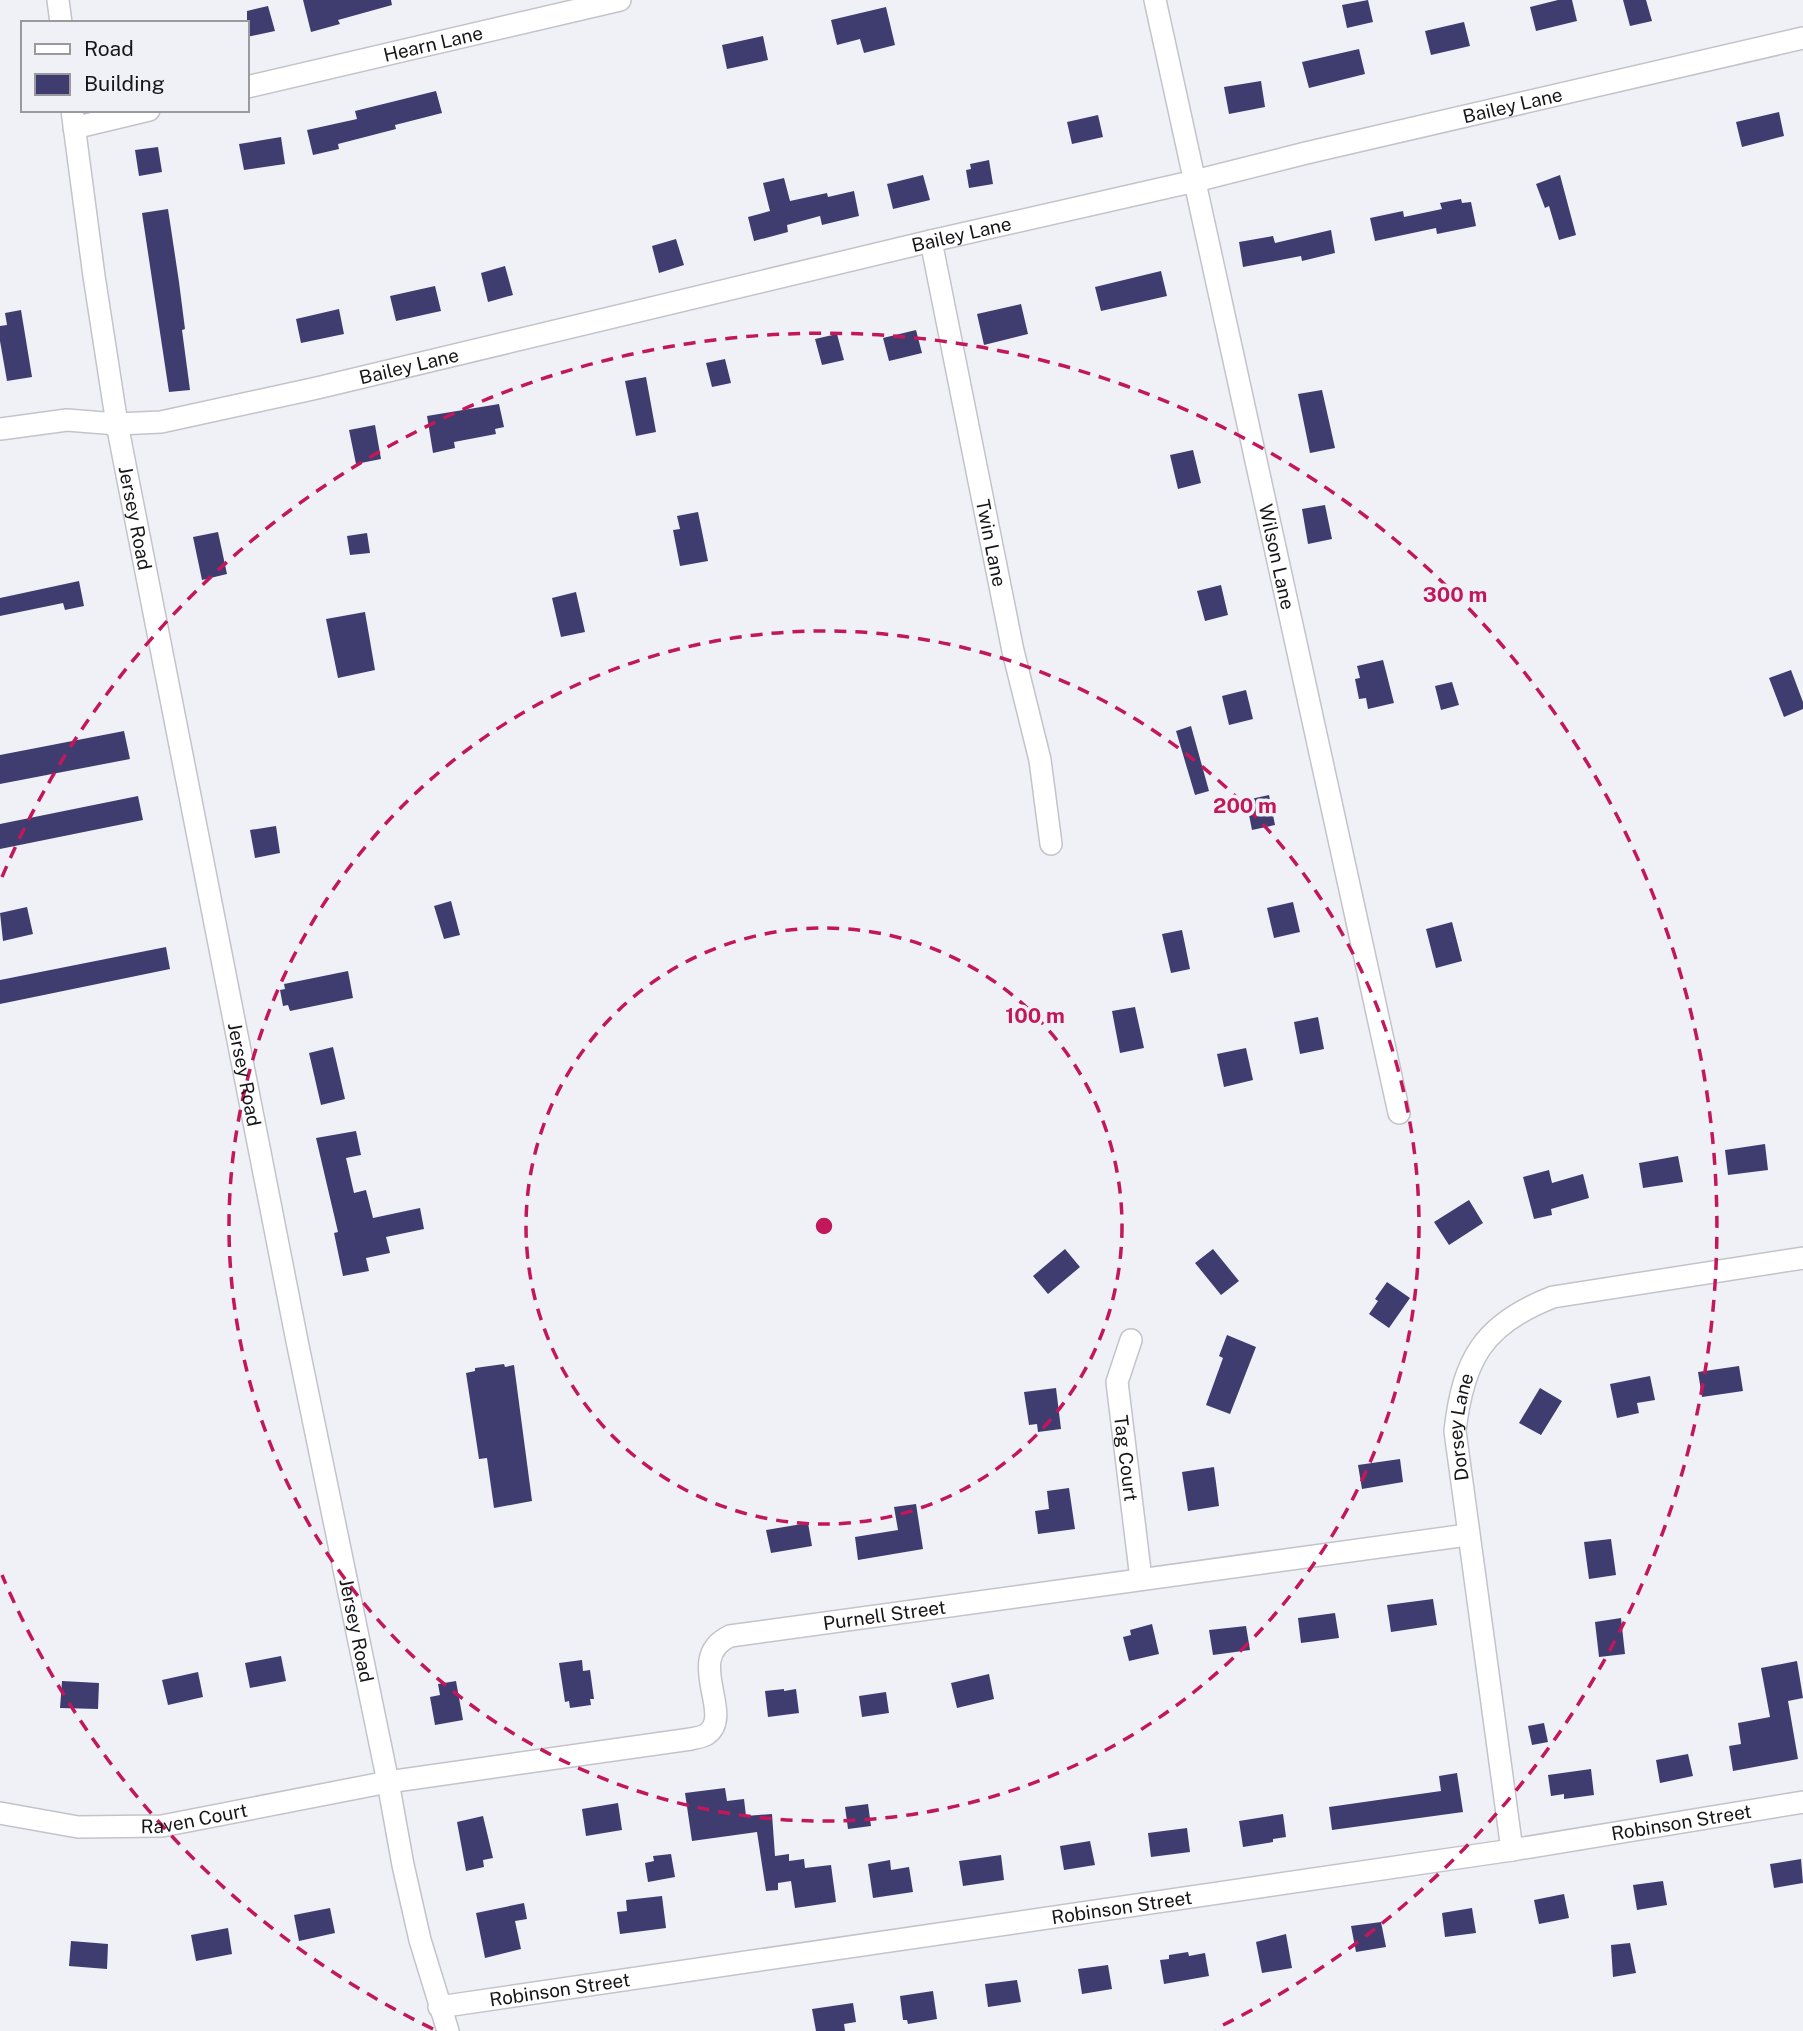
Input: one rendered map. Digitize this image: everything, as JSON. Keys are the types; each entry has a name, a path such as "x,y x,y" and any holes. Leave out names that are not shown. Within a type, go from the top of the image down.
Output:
{"street":[{"path":"58,0 61,21"},
{"name":"Hearn Lane","path":"248,87 620,0"},
{"name":"Wilson Lane","path":"1156,0 1399,1113"},
{"name":"Bailey Lane","path":"0,429 67,420 117,424 161,422 317,388 931,241 1195,181 1306,152 1803,38"},
{"path":"73,119 132,112"},
{"name":"Jersey Road","path":"73,119 117,424 297,1341 388,1782 402,1865 439,2007 448,2031"},
{"name":"Twin Lane","path":"931,241 1013,651 1032,723 1051,844"},
{"name":"Dorsey Lane","path":"1512,1850 1478,1594 1467,1535 1455,1431 1458,1401 1474,1357 1489,1336 1509,1319 1553,1297 1803,1258"},
{"name":"Tag Court","path":"1131,1340 1117,1382 1141,1579"},
{"name":"Purnell Street","path":"388,1782 691,1739 707,1734 714,1724 715,1712 709,1660 721,1640 730,1636 1467,1535"},
{"name":"Raven Court","path":"0,1813 78,1827 162,1826 388,1782"},
{"name":"Robinson Street","path":"439,2007 1512,1850 1803,1802"}],"building":[{"path":"303,0 391,0 392,5 338,20 340,24 311,32"},
{"path":"1368,0 1373,22 1347,28 1342,5"},
{"path":"1558,0 1572,0 1577,21 1536,31 1530,7"},
{"path":"1623,0 1646,0 1652,21 1630,26"},
{"path":"268,6 275,31 248,37 247,11"},
{"path":"886,7 895,45 864,53 860,39 837,45 831,20"},
{"path":"1464,22 1470,46 1431,55 1425,31"},
{"path":"763,36 768,60 727,69 722,45"},
{"path":"1359,49 1365,74 1309,88 1302,62"},
{"path":"1261,81 1265,107 1229,114 1224,87"},
{"path":"436,91 442,113 395,125 396,129 338,144 339,149 313,155 307,130 357,119 355,111"},
{"path":"1779,112 1784,136 1742,147 1736,122"},
{"path":"1098,115 1103,137 1072,144 1067,122"},
{"path":"281,137 285,164 244,170 239,144"},
{"path":"158,147 162,172 139,176 135,150"},
{"path":"989,160 993,184 969,188 966,170 971,169 970,164"},
{"path":"923,175 930,200 893,209 887,184"},
{"path":"1560,175 1576,235 1559,240 1549,206 1545,208 1536,184"},
{"path":"784,178 790,201 827,193 828,197 854,191 859,216 822,225 820,216 787,225 788,232 754,241 748,217 770,211 763,183"},
{"path":"1461,199 1462,203 1471,202 1476,226 1437,234 1436,228 1375,241 1370,218 1403,211 1404,217 1442,209 1440,203"},
{"path":"168,209 185,329 182,330 190,390 169,392 142,213"},
{"path":"1331,230 1335,253 1302,261 1301,256 1243,267 1239,242 1273,236 1275,243"},
{"path":"676,239 684,265 659,273 652,246"},
{"path":"505,266 513,295 488,302 481,273"},
{"path":"1161,271 1167,296 1101,311 1095,287"},
{"path":"435,286 441,311 396,321 390,296"},
{"path":"1021,304 1028,334 984,345 977,314"},
{"path":"339,309 344,334 301,343 296,319"},
{"path":"21,310 32,377 7,381 0,326 7,325 5,313"},
{"path":"916,330 922,353 889,361 883,338"},
{"path":"837,334 844,360 822,365 815,339"},
{"path":"725,359 731,383 712,387 706,363"},
{"path":"646,377 656,432 636,436 625,381"},
{"path":"1322,390 1335,448 1310,453 1298,394"},
{"path":"499,404 504,427 495,429 496,434 454,442 455,448 433,453 427,416"},
{"path":"375,425 381,459 356,464 349,430"},
{"path":"1193,450 1201,483 1178,489 1170,455"},
{"path":"1325,505 1332,539 1308,544 1302,509"},
{"path":"698,512 708,561 680,566 673,530 680,529 677,516"},
{"path":"218,532 227,574 202,580 193,537"},
{"path":"367,533 370,553 350,555 347,536"},
{"path":"79,581 84,606 65,610 63,603 0,616 0,598"},
{"path":"1221,585 1228,615 1205,621 1197,591"},
{"path":"576,592 585,632 561,637 552,598"},
{"path":"365,612 375,670 338,678 326,619"},
{"path":"1383,660 1394,703 1368,709 1366,698 1359,699 1355,679 1360,678 1357,666"},
{"path":"1791,670 1803,709 1784,717 1769,678"},
{"path":"1452,682 1459,705 1441,710 1435,686"},
{"path":"1246,690 1253,719 1229,725 1222,696"},
{"path":"1191,726 1209,791 1195,795 1176,731"},
{"path":"124,731 130,759 0,784 0,755"},
{"path":"1269,795 1275,825 1252,830 1246,800"},
{"path":"138,796 143,820 0,849 0,824"},
{"path":"276,826 280,853 255,858 250,830"},
{"path":"451,901 460,935 444,939 434,906"},
{"path":"1293,902 1300,932 1274,938 1267,908"},
{"path":"27,907 33,934 3,941 0,913"},
{"path":"1452,922 1462,961 1436,968 1426,929"},
{"path":"1182,930 1190,969 1171,973 1162,934"},
{"path":"166,947 170,969 0,1004 0,980"},
{"path":"348,971 353,998 290,1011 288,1005 283,1006 280,990 285,989 284,984"},
{"path":"1135,1007 1144,1048 1120,1053 1112,1011"},
{"path":"1318,1017 1324,1049 1300,1054 1294,1022"},
{"path":"333,1047 345,1099 321,1105 309,1053"},
{"path":"1246,1048 1253,1080 1224,1087 1217,1054"},
{"path":"356,1131 361,1155 346,1158 354,1193 366,1190 373,1218 420,1208 424,1229 386,1237 390,1253 366,1258 369,1271 343,1276 334,1233 338,1232 316,1138"},
{"path":"1765,1144 1768,1170 1728,1175 1725,1150"},
{"path":"1678,1156 1683,1182 1643,1188 1639,1163"},
{"path":"1549,1170 1552,1183 1583,1174 1589,1198 1551,1209 1552,1215 1534,1219 1523,1177"},
{"path":"1469,1200 1483,1223 1449,1245 1434,1222"},
{"path":"1065,1249 1080,1267 1048,1294 1033,1276"},
{"path":"1213,1249 1239,1281 1221,1295 1195,1263"},
{"path":"1387,1282 1410,1298 1389,1328 1369,1314 1378,1301 1375,1299"},
{"path":"1227,1335 1256,1347 1230,1414 1206,1405 1223,1358 1219,1356"},
{"path":"504,1364 505,1367 514,1365 532,1501 494,1508 487,1458 479,1459 466,1373 475,1371 475,1368"},
{"path":"1739,1366 1743,1391 1702,1397 1698,1372"},
{"path":"1650,1376 1655,1400 1637,1403 1639,1413 1617,1418 1610,1384"},
{"path":"1056,1388 1061,1429 1038,1432 1037,1424 1029,1425 1024,1392"},
{"path":"1540,1388 1562,1401 1541,1435 1519,1423"},
{"path":"1400,1459 1403,1482 1362,1489 1358,1465"},
{"path":"1214,1467 1219,1506 1188,1511 1182,1472"},
{"path":"1069,1488 1075,1529 1038,1534 1035,1511 1049,1509 1047,1491"},
{"path":"916,1504 923,1549 858,1560 855,1537 898,1530 894,1507"},
{"path":"808,1523 812,1546 771,1553 766,1530"},
{"path":"1611,1539 1616,1575 1589,1579 1584,1542"},
{"path":"1433,1599 1437,1625 1391,1632 1387,1605"},
{"path":"1335,1613 1339,1638 1301,1643 1298,1618"},
{"path":"1621,1618 1625,1654 1599,1657 1595,1622"},
{"path":"1152,1624 1159,1654 1129,1661 1123,1637 1131,1635 1130,1630"},
{"path":"1246,1626 1250,1650 1213,1655 1209,1630"},
{"path":"281,1656 286,1681 250,1688 245,1663"},
{"path":"582,1660 583,1671 590,1670 594,1699 590,1699 591,1705 570,1708 569,1701 565,1702 559,1663"},
{"path":"1797,1661 1803,1698 1788,1701 1798,1759 1733,1771 1729,1746 1741,1744 1738,1723 1770,1717 1761,1668"},
{"path":"198,1672 203,1697 168,1705 162,1680"},
{"path":"989,1674 994,1699 957,1708 951,1683"},
{"path":"62,1681 99,1683 98,1709 60,1708"},
{"path":"456,1681 463,1720 435,1725 430,1697 440,1695 438,1684"},
{"path":"796,1689 799,1713 768,1717 765,1691"},
{"path":"886,1692 889,1713 862,1717 859,1696"},
{"path":"1544,1723 1548,1742 1532,1745 1528,1726"},
{"path":"1688,1754 1693,1776 1660,1783 1656,1760"},
{"path":"1591,1769 1594,1795 1564,1799 1564,1794 1551,1796 1548,1775"},
{"path":"1457,1773 1463,1812 1332,1830 1329,1807 1441,1791 1439,1776"},
{"path":"725,1788 727,1801 744,1799 746,1816 772,1814 775,1856 789,1854 789,1861 804,1859 805,1868 831,1865 836,1902 795,1908 791,1881 778,1883 778,1890 766,1891 757,1832 692,1841 685,1793"},
{"path":"618,1803 622,1830 586,1836 582,1809"},
{"path":"868,1804 871,1826 848,1829 845,1807"},
{"path":"1283,1814 1286,1837 1243,1847 1239,1821"},
{"path":"483,1816 493,1858 483,1860 484,1867 466,1871 457,1822"},
{"path":"1187,1828 1190,1852 1151,1857 1148,1833"},
{"path":"1090,1841 1095,1865 1064,1870 1060,1846"},
{"path":"671,1854 675,1877 648,1882 645,1863 654,1861 653,1856"},
{"path":"1001,1855 1004,1880 963,1886 959,1861"},
{"path":"1801,1859 1803,1883 1774,1888 1770,1864"},
{"path":"890,1860 891,1870 909,1867 913,1892 873,1898 868,1864"},
{"path":"1663,1881 1667,1905 1637,1910 1633,1885"},
{"path":"1564,1894 1569,1918 1539,1924 1534,1900"},
{"path":"662,1896 666,1928 620,1934 617,1912 627,1911 626,1900"},
{"path":"524,1903 527,1919 515,1921 521,1949 485,1958 476,1913"},
{"path":"330,1908 335,1933 299,1941 294,1915"},
{"path":"1472,1908 1476,1933 1445,1937 1442,1913"},
{"path":"1381,1922 1386,1947 1356,1952 1351,1926"},
{"path":"228,1928 232,1954 196,1961 191,1935"},
{"path":"1286,1934 1292,1968 1262,1973 1256,1942"},
{"path":"71,1941 108,1944 107,1969 69,1966"},
{"path":"1630,1943 1636,1973 1613,1977 1611,1945"},
{"path":"1188,1952 1189,1956 1205,1953 1209,1976 1164,1984 1160,1960 1169,1959 1169,1955"},
{"path":"1108,1965 1112,1989 1082,1994 1078,1969"},
{"path":"1017,1980 1021,2002 988,2007 985,1984"},
{"path":"933,1991 937,2019 908,2024 907,2020 903,2020 900,1996"},
{"path":"853,2003 856,2022 844,2024 845,2031 816,2031 812,2009"}]}
